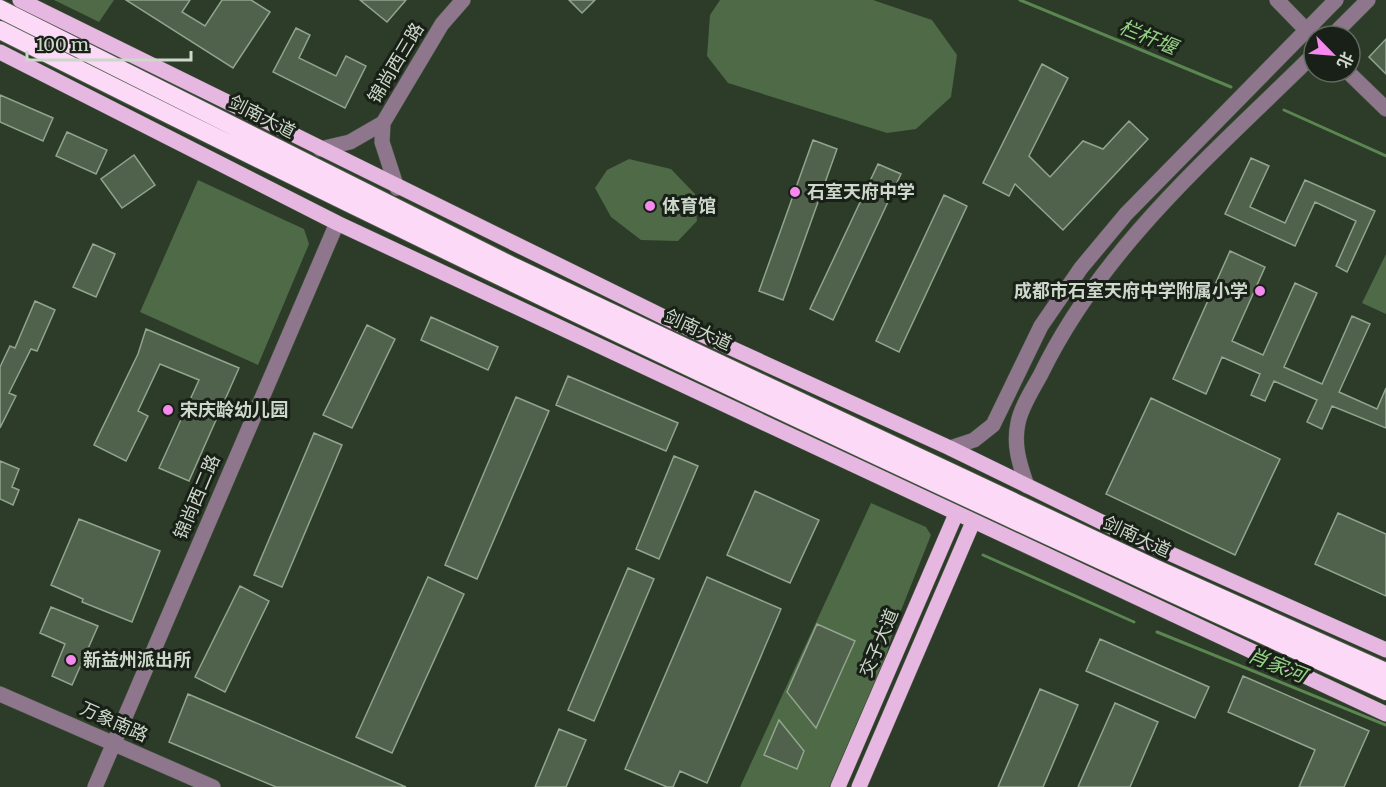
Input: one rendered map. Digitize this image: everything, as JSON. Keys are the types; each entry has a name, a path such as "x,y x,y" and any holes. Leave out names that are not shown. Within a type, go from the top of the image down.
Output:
{"highway":[{"name":"剑南大道","path":"0,9 513,267 1154,568 1386,672"},
{"name":"剑南大道","path":"0,30 309,186 1198,606 1386,691"}],"main road":[{"path":"20,0 397,188 674,322 950,447 1124,532 1386,650"},
{"path":"0,52 337,223 1153,607 1386,714"},
{"path":"273,191 309,186"},
{"path":"488,231 513,267"},
{"name":"交子大道","path":"838,787 956,514"},
{"path":"860,787 973,522"},
{"path":"1124,532 1154,568"},
{"path":"1153,607 1198,606"}],"street":[{"name":"锦尚西三路","path":"397,188 382,142 383,123 442,24 464,0"},
{"path":"1277,0 1302,26"},
{"path":"1318,24 1336,0"},
{"path":"1344,24 1368,0"},
{"path":"950,447 974,440 993,425 1041,326 1081,268 1126,214 1302,42"},
{"path":"1027,486 1017,456 1018,422 1059,337 1080,303 1134,236 1302,66"},
{"path":"1360,84 1386,109"},
{"path":"320,149 350,142 383,123"},
{"name":"锦尚西二路","path":"95,787 337,223"},
{"name":"万象南路","path":"0,693 213,787"}],"green space":[{"path":"54,0 114,0 99,22"},
{"path":"720,0 873,0 932,20 957,55 951,97 916,129 887,133 728,83 707,56 710,15"},
{"name":"体育馆","path":"629,159 671,169 695,194 697,221 678,241 641,240 611,217 595,188 607,170"},
{"path":"198,180 304,229 309,244 258,365 140,312"},
{"path":"1386,254 1386,314 1362,303"},
{"path":"871,503 926,527 931,535 894,628 886,656 829,787 740,787"}],"building":[{"path":"126,0 190,0 182,12 205,26 222,0 251,0 270,12 233,68"},
{"path":"360,0 406,0 387,22"},
{"path":"569,0 595,0 582,13"},
{"path":"296,28 310,35 299,58 336,76 346,56 366,66 345,108 273,72"},
{"path":"1386,39 1386,74 1369,57"},
{"path":"1042,64 1068,78 1029,156 1050,177 1083,141 1103,149 1129,121 1148,139 1063,230 1015,184 1009,196 983,183"},
{"path":"0,95 53,118 43,141 0,122"},
{"path":"67,132 107,150 96,174 56,156"},
{"path":"813,140 837,149 783,300 759,291"},
{"path":"134,155 155,185 122,208 101,179"},
{"path":"1251,158 1269,166 1250,207 1285,223 1305,180 1375,211 1347,272 1336,266 1356,221 1315,202 1295,246 1225,214"},
{"path":"878,164 901,174 833,320 810,309"},
{"path":"944,195 967,206 899,352 876,341"},
{"path":"93,244 115,254 96,297 73,287"},
{"path":"1230,251 1265,267 1232,341 1263,355 1295,283 1317,293 1284,367 1322,384 1352,316 1370,324 1339,392 1377,409 1386,388 1386,428 1332,406 1322,429 1307,422 1317,400 1274,381 1265,401 1251,395 1260,374 1222,357 1206,394 1173,379"},
{"path":"35,301 55,310 37,351 31,349 9,393 16,396 0,428 0,367 10,346 15,348"},
{"path":"431,317 498,347 488,370 421,340"},
{"path":"367,325 395,339 352,428 323,415"},
{"path":"146,329 239,368 189,481 159,468 199,380 160,364 138,411 148,416 126,461 94,445 138,354"},
{"path":"568,376 678,423 666,451 556,405"},
{"path":"516,397 549,411 477,579 445,565"},
{"path":"1151,398 1280,459 1235,555 1106,494"},
{"path":"314,433 342,445 282,587 254,575"},
{"path":"674,456 698,466 659,559 636,549"},
{"path":"0,461 19,469 12,487 19,490 13,505 0,499"},
{"path":"755,491 819,520 790,583 727,555"},
{"path":"1338,513 1386,534 1386,596 1315,564"},
{"path":"79,519 160,551 132,622 82,602 83,599 51,585"},
{"path":"628,568 654,579 594,721 568,710"},
{"path":"428,577 464,594 392,753 356,737"},
{"path":"707,577 781,609 707,783 680,771 673,787 667,787 625,769"},
{"path":"240,586 269,601 225,692 195,677"},
{"name":"新益州派出所","path":"51,607 98,626 72,685 52,676 65,644 40,633"},
{"path":"817,624 855,641 816,728 787,692"},
{"path":"1100,639 1209,687 1195,718 1086,671"},
{"path":"1243,676 1369,731 1344,787 1299,787 1315,750 1228,712"},
{"path":"1040,689 1078,705 1043,787 998,787"},
{"path":"188,694 406,787 276,787 169,742"},
{"path":"1115,703 1158,722 1130,787 1078,787"},
{"path":"779,720 804,751 797,769 764,755"},
{"path":"559,729 586,740 566,787 535,787"}],"waterway":[{"name":"栏杆堰","path":"1020,0 1231,87"},
{"name":"栏杆堰","path":"1284,110 1386,156"},
{"name":"肖家河","path":"983,555 1134,622"},
{"name":"肖家河","path":"1157,632 1386,725"}],"place":[{"name":"石室天府中学","path":"795,192"},
{"name":"体育馆","path":"650,206"},
{"name":"成都市石室天府中学附属小学","path":"1260,291"},
{"name":"宋庆龄幼儿园","path":"168,410"},
{"name":"新益州派出所","path":"71,660"}]}
